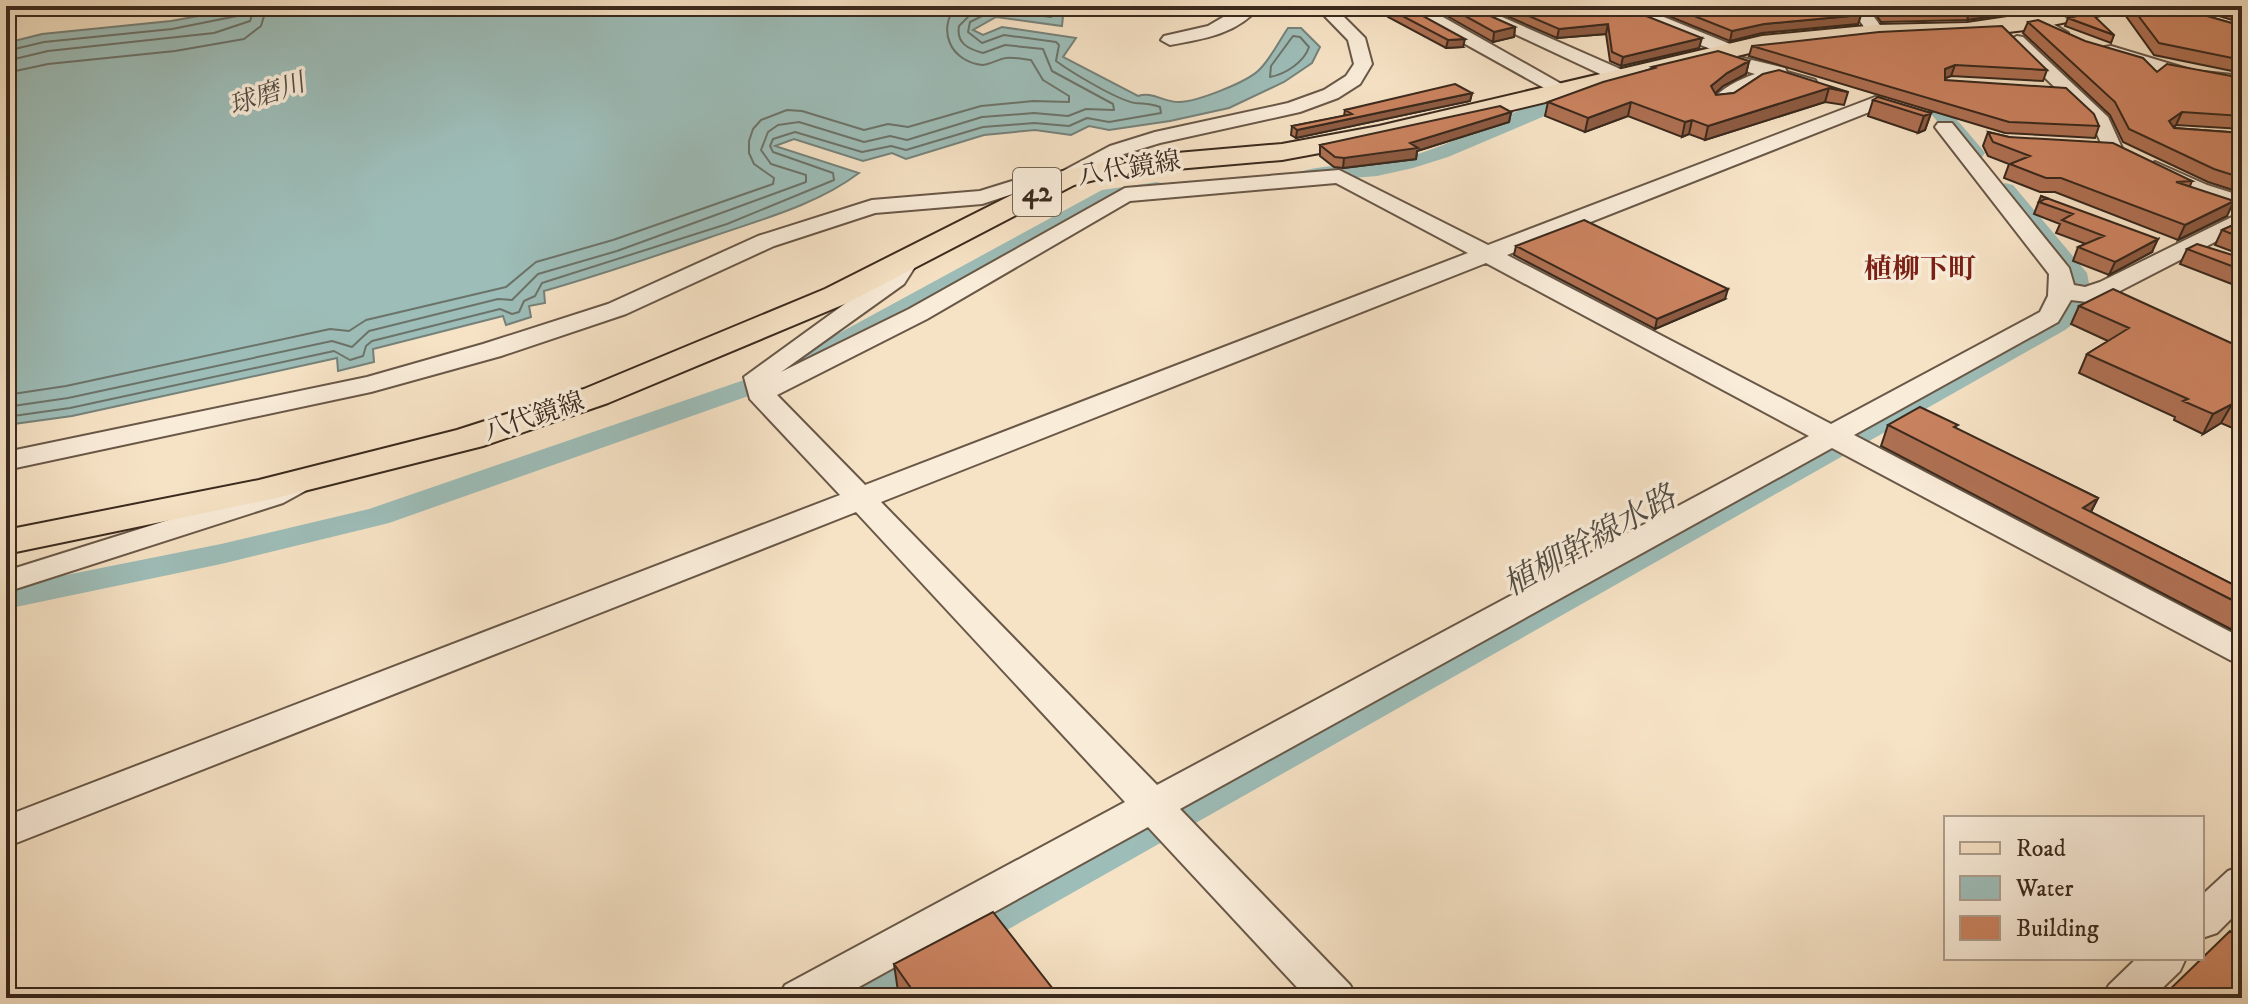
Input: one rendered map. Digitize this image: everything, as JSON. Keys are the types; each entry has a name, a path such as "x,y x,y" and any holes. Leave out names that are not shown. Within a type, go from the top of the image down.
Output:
{"main road":[{"name":"八代鏡線","path":"6,542 259,491 470,438 596,396 719,347 906,262 1004,208 1065,179 1119,166 1282,152 1379,134 1762,43 1876,32 1967,30 2016,18 2112,6"}],"street":[{"path":"1170,40 1225,28 1252,6"},
{"path":"6,461 371,384 492,350 617,309 766,241 872,207 971,198 1041,178 1065,179 1117,150 1155,138 1293,108 1331,94 1353,80 1363,64 1356,38 1323,6"},
{"path":"1463,6 1620,76"},
{"path":"6,832 1487,255 1882,106 1774,73 1638,13 1660,6"},
{"path":"1858,6 1876,32"},
{"path":"1422,8 1562,90"},
{"path":"2016,18 2192,76 2242,82"},
{"path":"2016,18 2068,90 2101,121 2124,154"},
{"path":"1510,27 1534,22"},
{"path":"1720,102 1742,85 1799,64"},
{"path":"2039,88 2068,90"},
{"path":"1977,135 1938,124 2075,293"},
{"path":"2085,147 2124,154 2199,190 2242,203"},
{"path":"760,393 918,314 1125,195 1339,176 2242,652"},
{"path":"800,998 1161,812 1837,440 2049,317 2075,293 2183,249 2242,219"},
{"path":"2149,240 2215,256"},
{"path":"906,262 895,279 757,377 760,393 1335,998"},
{"path":"6,582 272,497 308,478"},
{"path":"2204,919 2242,882"},
{"path":"2124,998 2163,960"}],"water":[{"name":"球磨川","path":"253,6 1084,6 1063,16 1062,26 996,17 973,30 983,35 1002,27 1076,38 1063,57 1138,96 1148,95 1179,102 1197,99 1254,74 1268,60 1288,28 1301,28 1320,47 1312,63 1284,82 1229,108 1170,121 1109,130 1089,126 1071,135 1035,130 984,135 906,159 892,153 863,161 794,139 775,146 859,173 824,195 786,211 544,291 545,303 529,306 531,317 506,325 503,316 373,349 374,362 338,371 337,358 72,416 6,425 6,43 42,34 171,21"}],"building":[{"path":"1410,6 1412,10 1465,39 1448,40 1389,9"},
{"path":"1447,6 1468,6 1515,27 1494,32"},
{"path":"1506,6 1631,6 1631,10 1702,38 1623,57 1612,52 1608,24 1559,29"},
{"path":"1669,6 1855,6 1861,15 1764,24 1732,31"},
{"path":"1879,6 2003,6 1970,11 1884,13"},
{"path":"2131,6 2172,6 2242,26 2242,60 2159,43"},
{"path":"2091,13 2114,35 2068,18"},
{"path":"2038,20 2085,41 2143,58 2157,72 2167,64 2242,78 2242,116 2182,112 2169,121 2174,128 2242,133 2242,178 2214,169 2129,129 2115,102 2028,22"},
{"path":"2002,26 2047,70 1955,65 1945,69 1945,80 2066,88 2094,114 2099,126 2009,122 1752,46 1879,32"},
{"path":"1718,51 1749,61 1711,86 1716,95 1734,93 1763,74 1779,70 1848,92 1829,88 1708,126 1692,120 1685,122 1631,102 1588,118 1548,102 1603,82 1655,68 1652,67"},
{"path":"1455,84 1472,93 1297,130 1292,126 1352,114 1345,110"},
{"path":"1878,97 1931,113 1924,116 1873,100"},
{"path":"1500,106 1511,112 1410,143 1418,148 1344,158 1335,157 1320,145"},
{"path":"1988,132 2009,137 2113,143 2192,181 2176,182 2234,201 2185,225 2061,178 2046,178 2010,164 2030,156 1993,142"},
{"path":"2047,198 2158,239 2115,262 2078,247 2104,236 2062,220 2073,214 2039,202"},
{"path":"1584,220 1728,289 1657,319 1516,246"},
{"path":"2242,221 2242,238 2222,230"},
{"path":"2197,244 2242,258 2242,270 2187,249"},
{"path":"2113,289 2242,348 2239,351 2242,352 2242,408 2232,404 2213,414 2183,401 2188,399 2087,354 2129,328 2079,306"},
{"path":"1920,407 2098,498 2083,508 2242,589 2242,605 1888,425"},
{"path":"993,912 1060,998 918,998 894,964"},
{"path":"2230,931 2242,938 2242,998 2161,998 2200,960 2204,960 2204,956"}],"waterway":[{"name":"植柳幹線水路","path":"1915,83 1975,153"},
{"path":"1305,176 1377,170 1420,160 1585,92"},
{"path":"808,361 1110,195 1157,189"},
{"name":"植柳幹線水路","path":"848,998 2056,325 2068,316 2080,299 2078,278 2005,190"},
{"path":"6,598 221,554 378,516 747,387"}],"district":[{"name":"植柳下町","path":"1920,269"}]}
